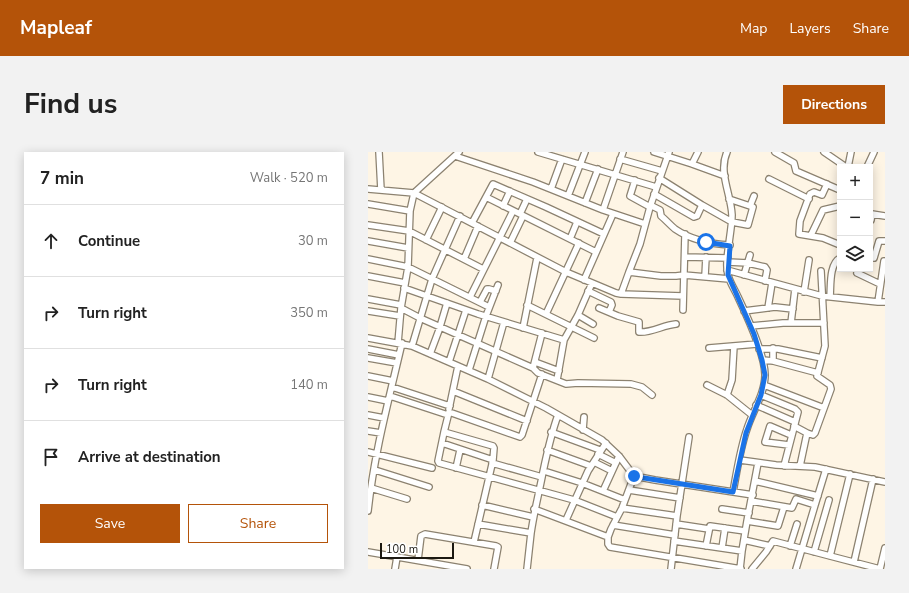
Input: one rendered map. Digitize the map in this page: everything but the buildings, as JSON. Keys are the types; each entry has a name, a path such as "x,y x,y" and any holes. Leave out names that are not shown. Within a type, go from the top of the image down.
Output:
{"street":[{"path":"379,152 381,190"},
{"path":"538,152 656,187"},
{"path":"568,196 585,152"},
{"path":"603,210 623,152"},
{"path":"654,152 669,154 725,176"},
{"path":"692,164 698,152"},
{"path":"727,152 724,164 732,222 727,270 729,279 751,326 762,360 765,375 761,395 746,433 733,492"},
{"path":"775,152 794,163 796,171 837,189"},
{"path":"824,152 842,164"},
{"path":"848,164 851,152"},
{"path":"868,164 874,152"},
{"path":"368,511 370,477 375,470 384,418 398,363 400,316 408,267 410,211 414,193 457,154 613,214 645,224"},
{"path":"622,294 640,244 659,178 669,154"},
{"path":"550,189 562,159"},
{"path":"620,159 662,171"},
{"path":"585,203 598,169"},
{"path":"659,178 732,222 748,225 753,207 730,199"},
{"path":"769,179 809,199"},
{"path":"635,180 630,196 660,210 661,216 676,230 706,242 730,246"},
{"path":"472,223 493,184 604,234"},
{"path":"827,184 822,195 812,192 802,217 799,234 829,240 837,244"},
{"path":"368,189 414,193 537,258 584,280 622,294 683,296"},
{"path":"503,206 510,191"},
{"path":"654,194 694,217 697,216 702,205"},
{"path":"750,206 754,196"},
{"path":"486,197 596,252"},
{"path":"510,243 527,199"},
{"path":"368,204 410,211"},
{"path":"426,240 442,207"},
{"path":"811,236 823,210 837,207"},
{"path":"470,297 512,211"},
{"path":"584,280 613,214"},
{"path":"873,214 885,216"},
{"path":"412,346 432,279 460,216"},
{"path":"570,239 577,222"},
{"path":"368,224 409,231 483,269"},
{"path":"464,259 478,226"},
{"path":"683,310 685,234"},
{"path":"368,241 408,248"},
{"path":"873,255 879,241 885,241"},
{"path":"546,314 579,243"},
{"path":"744,275 750,255"},
{"path":"685,257 706,257 748,263 766,268 765,280"},
{"path":"705,276 706,257"},
{"path":"873,257 885,261 878,302"},
{"path":"523,328 537,258"},
{"path":"368,259 408,267 489,307"},
{"path":"804,292 809,260"},
{"path":"830,297 834,267 837,260"},
{"path":"727,270 822,296 885,302"},
{"path":"756,405 794,424 807,433 813,435 815,433 831,391 831,386 817,376 825,346 821,271"},
{"path":"629,272 661,276 684,275 729,279"},
{"path":"858,272 857,273 880,284"},
{"path":"368,276 404,285 427,296 466,310 564,340"},
{"path":"557,380 564,340 578,315 592,283"},
{"path":"768,308 772,283"},
{"path":"470,370 486,316 498,285"},
{"path":"480,302 487,289 489,288 496,291"},
{"path":"791,323 795,289"},
{"path":"588,291 611,302 612,304 609,312"},
{"path":"368,299 401,306 420,318 495,352 534,365 559,371"},
{"path":"430,354 447,303"},
{"path":"527,305 594,338"},
{"path":"599,308 639,322 639,332 645,332 669,324 676,324"},
{"path":"744,311 768,308 793,309"},
{"path":"449,362 466,310"},
{"path":"368,311 400,316"},
{"path":"578,315 593,324"},
{"path":"488,379 504,322"},
{"path":"751,326 791,323 824,323"},
{"path":"542,333 534,365 536,371 568,384 631,384 642,387 652,395"},
{"path":"368,338 412,346 470,370 533,401 606,443 619,456 634,476 753,494"},
{"path":"709,348 734,346 773,348 822,358"},
{"path":"727,395 732,380 734,346"},
{"path":"773,348 773,361"},
{"path":"368,349 399,355"},
{"path":"368,358 398,363"},
{"path":"762,360 773,361 818,373"},
{"path":"458,366 438,462 574,500 617,517"},
{"path":"368,376 393,384 449,411 520,437 522,436 542,374"},
{"path":"707,385 727,395 752,415"},
{"path":"764,385 824,408"},
{"path":"453,391 526,421"},
{"path":"761,395 797,410 798,413 784,466"},
{"path":"368,397 389,398 449,411"},
{"path":"368,415 384,418"},
{"path":"527,569 534,509 543,474 551,432 558,415"},
{"path":"583,430 584,417"},
{"path":"789,445 765,442 770,426 791,435"},
{"path":"368,431 381,433"},
{"path":"444,432 493,446 494,450 492,461 474,542"},
{"path":"551,432 599,452 616,463"},
{"path":"800,466 807,433"},
{"path":"671,569 677,516 689,437"},
{"path":"442,443 492,461 582,483 625,500"},
{"path":"566,520 582,483 599,452 606,443"},
{"path":"456,468 460,450"},
{"path":"547,450 612,471"},
{"path":"368,452 432,468"},
{"path":"603,491 619,456"},
{"path":"740,460 784,466 826,469 885,482"},
{"path":"634,476 622,508 608,538 608,544 610,547 741,569 745,531 758,463"},
{"path":"796,569 826,469"},
{"path":"375,470 429,487"},
{"path":"830,556 850,474"},
{"path":"854,562 873,479"},
{"path":"755,481 818,496"},
{"path":"629,490 680,498"},
{"path":"370,492 407,499"},
{"path":"751,501 784,507 793,507 799,492"},
{"path":"796,499 815,505"},
{"path":"814,552 828,500"},
{"path":"482,505 533,517"},
{"path":"747,520 778,526 784,507"},
{"path":"622,508 677,516"},
{"path":"534,509 566,520 608,538"},
{"path":"722,509 749,513"},
{"path":"813,514 824,517"},
{"path":"478,524 531,533"},
{"path":"676,524 709,529 711,526 745,531"},
{"path":"790,546 796,524"},
{"path":"613,525 706,546 742,551"},
{"path":"722,548 725,528"},
{"path":"706,546 709,529"},
{"path":"418,560 422,535 497,546 494,569"},
{"path":"744,540 770,546"},
{"path":"752,569 773,541 880,569 885,548"},
{"path":"368,552 467,569"},
{"path":"395,569 397,557"}],"route":[{"path":"634,476 733,492 748,425 761,395 765,375 759,349 751,326 729,279 727,270 730,246 706,242"}]}
